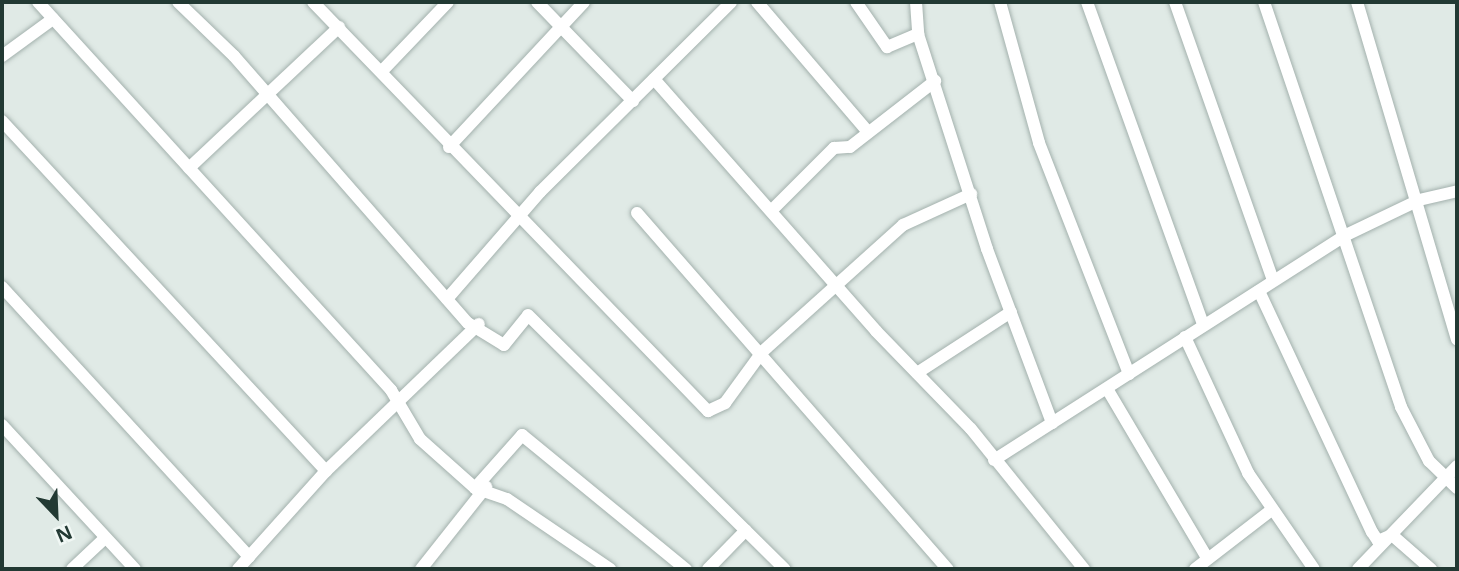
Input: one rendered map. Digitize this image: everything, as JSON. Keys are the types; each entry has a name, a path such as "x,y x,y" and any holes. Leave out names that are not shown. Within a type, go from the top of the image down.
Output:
{"street":[{"path":"38,2 398,405 420,439 481,487 610,569"},
{"path":"178,2 266,95 468,323 479,324 504,345 528,315 785,569"},
{"path":"313,2 382,71 449,147 708,411 724,403 762,352 903,225 971,194"},
{"path":"382,71 448,2"},
{"path":"537,2 633,101"},
{"path":"449,147 584,2"},
{"path":"447,299 517,217 731,2"},
{"path":"757,2 867,131"},
{"path":"856,2 887,47 918,34"},
{"path":"916,2 918,34 1011,312 1052,423"},
{"path":"1000,2 1039,143 1129,374"},
{"path":"1087,2 1203,326"},
{"path":"1175,2 1273,280"},
{"path":"1265,2 1401,407 1429,461 1457,488"},
{"path":"1357,2 1419,200 1457,339"},
{"path":"2,56 53,19"},
{"path":"189,168 339,27"},
{"path":"653,79 995,460 1084,569"},
{"path":"772,210 834,148 843,152 935,81"},
{"path":"2,121 326,471"},
{"path":"995,460 1052,423 1109,392 1129,374 1344,236 1419,200 1457,191"},
{"path":"637,213 762,352 947,569"},
{"path":"2,288 243,565 326,471 398,405 479,324"},
{"path":"1259,291 1372,533 1378,541 1392,535"},
{"path":"917,373 1011,312"},
{"path":"1185,337 1270,511 1314,569"},
{"path":"1109,392 1207,558"},
{"path":"2,425 104,539 135,569"},
{"path":"421,569 522,435 686,569"},
{"path":"1358,569 1457,466"},
{"path":"1195,569 1270,511"},
{"path":"708,569 746,530"},
{"path":"1392,535 1431,569"},
{"path":"72,569 104,539"}]}
